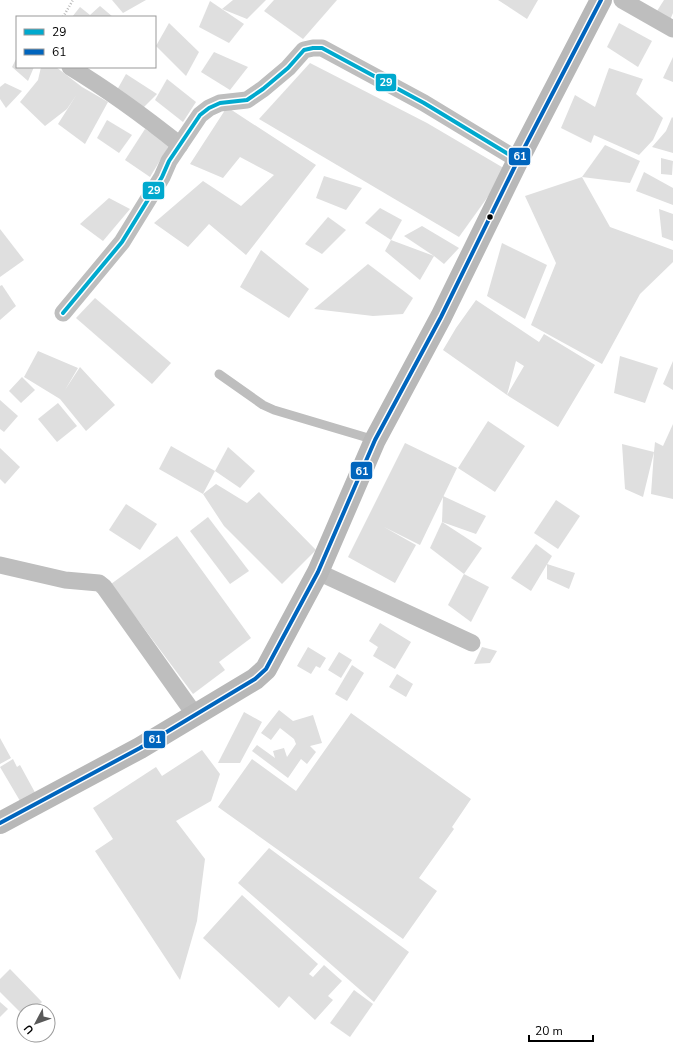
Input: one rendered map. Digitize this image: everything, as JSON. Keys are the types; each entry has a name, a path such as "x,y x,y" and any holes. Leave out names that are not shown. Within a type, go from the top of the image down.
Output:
{"main road":[{"path":"0,823 140,748 255,679 266,669 318,572 375,440 441,317 518,160 601,0"}],"street":[{"path":"622,0 673,29"},
{"path":"63,313 122,242 162,177 169,161 200,115 209,108 220,103 247,100 288,68 304,50 322,48 424,104 518,160"},
{"path":"72,68 88,78 180,145"},
{"path":"0,565 65,580 99,583 104,587 195,715"},
{"path":"318,572 472,643"}],"lane":[{"path":"219,374 263,405 274,410 375,440"}],"path":[{"path":"64,16 73,0"}],"building":[{"path":"112,0 146,0 123,13"},
{"path":"233,0 266,0 247,19 222,9"},
{"path":"274,0 337,0 303,39 264,11"},
{"path":"498,0 538,0 527,19"},
{"path":"664,0 673,0 673,13 670,20 657,11"},
{"path":"210,1 244,24 229,43 199,27"},
{"path":"100,6 112,16 73,16 80,7 90,15"},
{"path":"169,23 199,52 186,76 156,46"},
{"path":"619,23 652,41 638,67 607,47"},
{"path":"214,52 248,67 230,90 201,72"},
{"path":"673,57 673,82 663,78"},
{"path":"16,59 16,68 34,68 28,81 12,67"},
{"path":"310,63 427,123 507,170 459,237 259,119"},
{"path":"41,68 57,68 82,87 108,102 85,144 58,124 77,94 67,109 45,126 20,102 38,80"},
{"path":"609,68 643,79 636,94 663,118 653,140 639,155 594,135 591,143 561,128 575,95 595,107"},
{"path":"126,74 157,94 141,110 117,90"},
{"path":"167,79 196,102 183,122 155,100"},
{"path":"5,83 22,91 6,108 0,99 0,87"},
{"path":"227,107 316,165 246,255 209,224 188,247 154,223 203,181 241,206 274,175 240,157 223,178 190,164"},
{"path":"672,117 673,153 652,147 666,131"},
{"path":"107,120 132,135 119,153 97,138"},
{"path":"145,129 170,144 150,177 125,160"},
{"path":"605,145 640,161 630,183 582,177"},
{"path":"661,158 673,161 672,175 661,174"},
{"path":"644,172 673,188 673,205 636,191"},
{"path":"324,176 362,188 346,210 316,198"},
{"path":"582,177 610,227 673,250 673,262 640,294 602,364 531,325 556,263 525,196"},
{"path":"109,198 130,209 103,241 80,224"},
{"path":"380,208 402,220 391,240 365,223"},
{"path":"659,209 673,214 673,241 662,237"},
{"path":"328,217 346,230 322,254 305,244"},
{"path":"422,226 459,248 444,264 404,236"},
{"path":"0,229 24,260 0,277"},
{"path":"391,240 434,256 420,280 385,251"},
{"path":"502,243 547,265 525,319 487,296"},
{"path":"261,250 309,289 289,318 240,287"},
{"path":"368,264 413,298 403,314 373,316 314,309"},
{"path":"2,285 16,306 0,320 0,286"},
{"path":"95,298 171,363 152,384 76,318"},
{"path":"476,300 539,342 544,334 595,365 558,427 507,395 443,350 456,328","holes":["516,361 524,366 507,395"]},
{"path":"38,351 78,368 65,390 80,367 115,405 86,431 60,399 24,377"},
{"path":"620,356 658,368 645,403 614,393"},
{"path":"673,361 673,390 663,384"},
{"path":"22,377 35,390 21,403 9,391"},
{"path":"0,400 18,416 4,432 0,429"},
{"path":"58,403 77,426 57,442 38,419"},
{"path":"488,421 525,446 495,492 458,468"},
{"path":"673,424 673,499 651,494 655,442 663,446"},
{"path":"405,443 457,468 420,545 384,527 416,545 395,583 348,557"},
{"path":"622,444 654,452 643,497 625,489"},
{"path":"171,446 215,471 203,494 159,469"},
{"path":"228,447 255,471 240,488 215,471"},
{"path":"0,448 20,467 5,484 0,479"},
{"path":"216,484 247,503 259,492 316,550 282,584 224,526 203,494"},
{"path":"443,496 486,516 476,534 442,522"},
{"path":"556,500 580,516 558,549 534,533"},
{"path":"126,504 157,524 140,550 109,530"},
{"path":"208,517 249,571 230,584 190,531"},
{"path":"442,522 482,548 464,574 430,548"},
{"path":"177,536 251,638 219,662 225,670 193,694 111,584"},
{"path":"536,544 552,556 531,591 511,578"},
{"path":"547,564 575,573 569,589 547,579"},
{"path":"464,574 489,587 471,622 448,605"},
{"path":"380,623 411,642 395,669 373,656 378,647 369,641"},
{"path":"308,647 326,658 320,668 316,666 311,674 297,666"},
{"path":"482,647 497,651 490,663 474,664"},
{"path":"339,652 352,660 341,678 328,670"},
{"path":"352,665 364,673 347,701 335,694"},
{"path":"397,674 413,684 406,697 389,687"},
{"path":"279,710 293,721 313,715 322,743 310,746 316,752 307,764 301,759 288,778 252,751 257,745 275,758 273,751 284,748 287,757 296,744 294,739 280,728 271,740 261,733"},
{"path":"244,712 262,722 240,763 218,763"},
{"path":"351,713 471,799 452,827 454,829 419,878 437,891 403,939 218,807 252,759 296,791"},
{"path":"0,738 11,758 0,764"},
{"path":"202,750 220,774 211,801 176,821 205,859 197,921 180,980 95,851 113,839 93,808 156,767 162,776"},
{"path":"13,759 17,767 20,765 38,798 23,806 0,767"},
{"path":"269,848 409,952 374,1002 238,883"},
{"path":"242,895 318,964 309,974 313,977 324,965 342,981 328,996 333,1000 315,1020 289,996 279,1008 203,938"},
{"path":"10,969 42,1002 16,1003 16,1008 0,992 0,979"},
{"path":"354,990 373,1004 350,1037 330,1023"},
{"path":"0,1002 8,1009 0,1017"}],"transit line":[{"name":"61","path":"0,823 140,748 255,679 266,669 318,572 375,440 441,317 518,160 601,0"},
{"name":"29","path":"63,313 122,242 162,177 169,161 200,115 209,108 220,103 247,100 288,68 304,50 322,48 424,103 518,160"}]}
